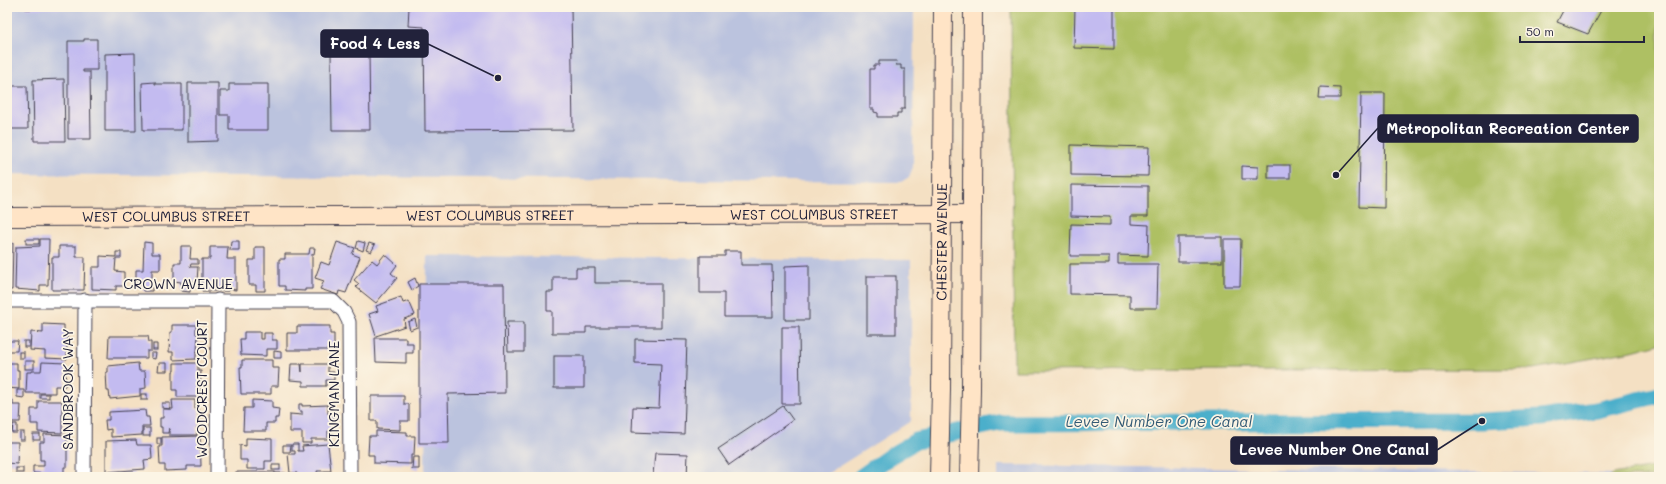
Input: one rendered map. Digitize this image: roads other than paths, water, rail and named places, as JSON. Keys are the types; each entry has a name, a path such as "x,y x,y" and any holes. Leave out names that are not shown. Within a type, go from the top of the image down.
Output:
{"main road":[{"name":"CHESTER AVENUE","path":"939,472 941,389 943,7"},
{"path":"969,472 971,390 973,7"},
{"name":"WEST COLUMBUS STREET","path":"7,217 972,214"}],"street":[{"name":"CROWN AVENUE","path":"7,300 333,301 344,312"},
{"name":"SANDBROOK WAY","path":"84,477 85,300"},
{"name":"WOODCREST COURT","path":"217,477 218,300"},
{"name":"KINGMAN LANE","path":"344,312 349,322 350,477"}],"waterway":[{"name":"Levee Number One Canal","path":"861,477 892,455 916,441 999,423 1482,421 1541,418 1597,410 1659,395"}],"place":[{"name":"Food 4 Less","path":"498,78"},
{"name":"Metropolitan Recreation Center","path":"1336,175"},
{"name":"Levee Number One Canal","path":"1482,421"}]}
